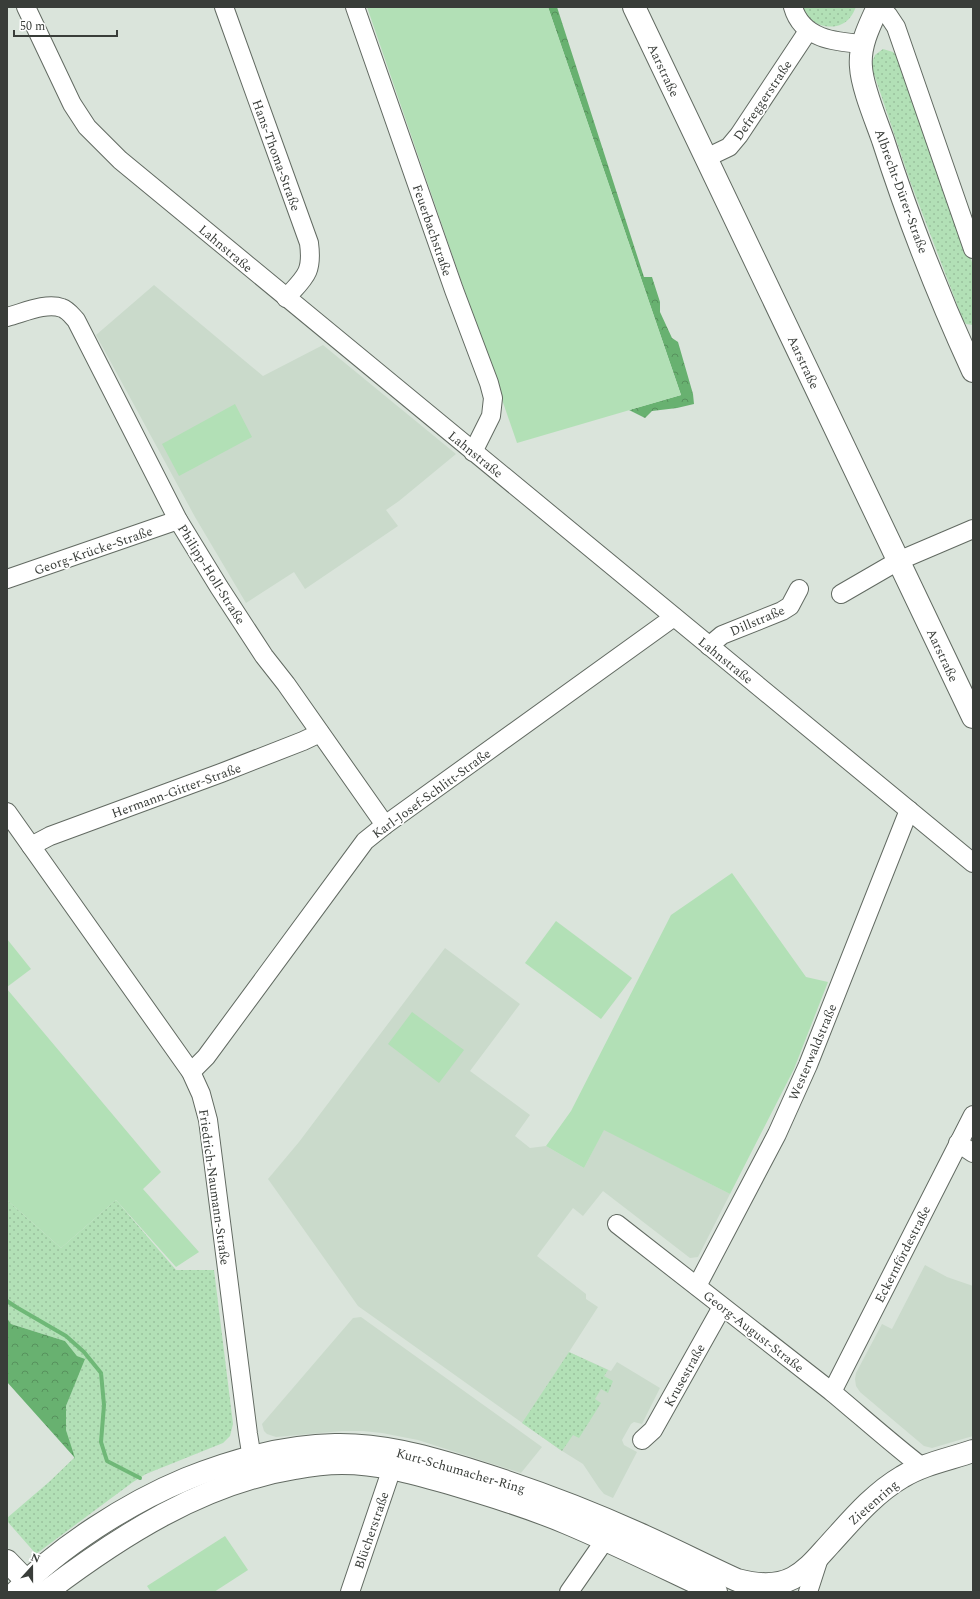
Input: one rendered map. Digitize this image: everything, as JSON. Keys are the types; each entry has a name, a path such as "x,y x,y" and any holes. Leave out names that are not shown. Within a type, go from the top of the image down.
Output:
{"main road":[{"name":"Aarstraße","path":"634,7 973,717"},
{"name":"Albrecht-Dürer-Straße","path":"879,7 863,44 860,57 862,74 893,171 943,301 968,350 973,372"},
{"name":"Kurt-Schumacher-Ring","path":"46,1592 98,1555 140,1528 183,1504 220,1488 254,1467 290,1450 336,1445 365,1446 411,1453 564,1502 636,1533 737,1580 749,1584 772,1584 793,1578 806,1569 820,1554"},
{"name":"Zietenring","path":"820,1554 866,1504 902,1477 922,1467 973,1451"},
{"name":"Kurt-Schumacher-Ring","path":"27,1588 77,1540 145,1498 203,1472 228,1463 254,1467 305,1466 340,1463 368,1464 392,1468 483,1493 537,1511 605,1540 716,1592"},
{"path":"7,1561 27,1588"}],"street":[{"name":"Lahnstraße","path":"26,7 72,104 87,127 120,160 973,863"},
{"name":"Hans-Thoma-Straße","path":"224,7 309,243 311,258 308,272 286,298"},
{"name":"Feuerbachstraße","path":"355,7 454,290 489,383 493,398 491,416 473,452"},
{"path":"793,7 800,22 808,31 828,40 863,44"},
{"name":"Albrecht-Dürer-Straße","path":"879,7 888,15 896,27 973,249"},
{"name":"Defreggerstraße","path":"706,158 729,147 739,135 808,31"},
{"name":"Philipp-Holl-Straße","path":"7,317 46,306 56,306 63,309 76,320 178,520 264,656 385,825"},
{"name":"Georg-Krücke-Straße","path":"7,579 178,520"},
{"path":"841,594 898,561 973,529"},
{"name":"Dillstraße","path":"709,646 722,635 782,611 790,606 796,598 799,589"},
{"name":"Karl-Josef-Schlitt-Straße","path":"191,1072 206,1057 365,841 385,825 674,618"},
{"name":"Hermann-Gitter-Straße","path":"31,846 50,836 221,773 320,733"},
{"name":"Westerwaldstraße","path":"697,1286 777,1134 805,1072 909,810"},
{"name":"Friedrich-Naumann-Straße","path":"7,812 191,1072 201,1094 208,1120 248,1434 254,1467"},
{"name":"Eckernfördestraße","path":"832,1392 973,1115"},
{"path":"958,1143 973,1153"},
{"name":"Georg-August-Straße","path":"618,1224 832,1392 888,1441 922,1467"},
{"name":"Krusestraße","path":"642,1440 653,1430 722,1306"},
{"name":"Georg-August-Straße","path":"888,1441 902,1477"},
{"name":"Blücherstraße","path":"350,1592 392,1468"},
{"path":"569,1592 605,1540"},
{"name":"Zietenring","path":"808,1592 820,1554"}],"shaded area":[{"path":"154,285 263,376 323,345 456,454 386,510 398,526 305,589 294,572 246,603 195,517 96,335"},
{"path":"445,948 520,1004 470,1071 530,1115 515,1136 530,1148 546,1146 584,1168 604,1129 730,1194 698,1257 690,1258 603,1191 583,1216 573,1208 537,1256 586,1294 586,1299 598,1307 569,1352 611,1371 617,1362 660,1388 642,1424 634,1422 631,1424 622,1440 624,1445 637,1452 613,1498 604,1494 583,1464 559,1449 358,1306 268,1179 299,1142"},
{"path":"925,1265 947,1277 973,1286 973,1436 932,1448 924,1446 860,1392 856,1386 855,1379 856,1373 882,1324 892,1329"},
{"path":"361,1317 542,1447 521,1473 418,1440 382,1433 342,1431 276,1437 267,1434 264,1431 262,1424 353,1318"}],"green space":[{"path":"367,7 548,7 681,395 517,443"},
{"path":"548,7 557,7 644,277 652,277 660,302 660,312 672,338 678,342 693,394 694,404 652,411 645,418 629,410 681,395"},
{"path":"803,7 856,7 847,21 830,27 813,21 805,13"},
{"path":"883,49 893,52 902,61 973,265 973,325 966,324 963,320 910,181 871,65 875,55"},
{"path":"235,404 252,437 179,476 162,444"},
{"path":"732,873 806,977 828,982 794,1069 730,1194 604,1130 584,1168 546,1146 571,1111 671,915"},
{"path":"556,921 632,978 601,1019 525,963"},
{"path":"7,939 31,969 7,987"},
{"path":"7,989 161,1172 143,1189 199,1252 176,1267 116,1200 61,1248 7,1200"},
{"path":"412,1012 464,1050 439,1083 388,1044"},
{"path":"7,1200 61,1248 116,1200 176,1270 214,1270 233,1424 230,1436 223,1443 146,1474 36,1554 7,1521 7,1518 49,1482 74,1458 66,1430 66,1406 84,1359 77,1356 65,1341 11,1324 7,1318"},
{"path":"7,1318 11,1324 65,1341 77,1356 85,1359 66,1406 66,1430 75,1458 7,1382"},
{"path":"569,1352 608,1370 604,1376 613,1381 608,1393 601,1389 595,1399 601,1403 579,1438 573,1435 562,1451 522,1423"},
{"path":"225,1536 248,1570 214,1592 151,1592 147,1586"}],"waterway":[{"path":"7,1301 66,1336 84,1352 101,1373 104,1405 101,1442 107,1461 140,1478"}]}
